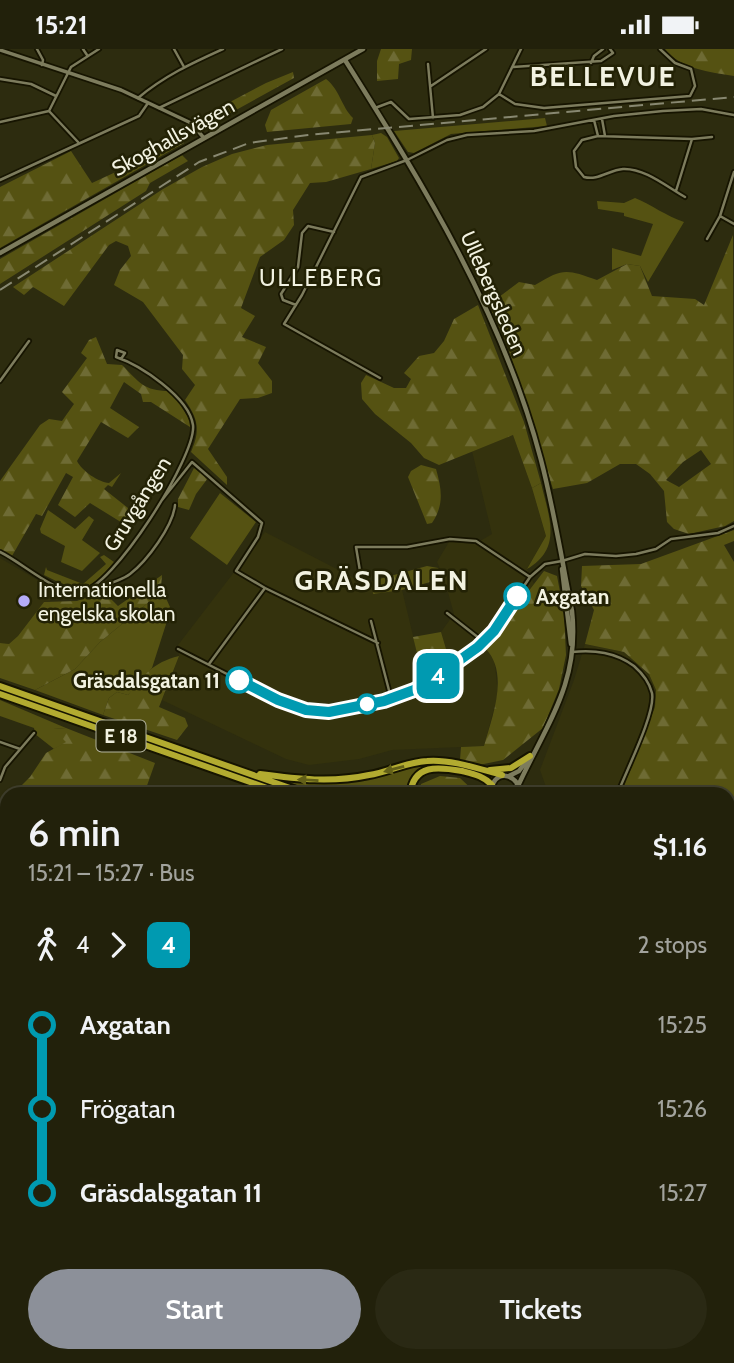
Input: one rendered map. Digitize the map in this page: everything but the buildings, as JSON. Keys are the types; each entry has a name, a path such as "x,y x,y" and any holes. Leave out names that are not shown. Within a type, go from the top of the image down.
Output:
{"highway":[{"name":"E 18","path":"0,685 244,775 270,787"},
{"name":"E 18","path":"0,694 284,787"},
{"path":"482,770 511,768 530,756"},
{"path":"244,775 333,780 371,775 426,761 441,761 505,776"},
{"path":"413,787 415,779 432,768 477,775 488,787"},
{"path":"244,775 258,787"}],"main road":[{"name":"Skoghallsvägen","path":"0,253 363,49"},
{"name":"Ullebergsleden","path":"345,60 407,160 473,279 522,397 541,460 573,618 572,652 568,678 560,702 519,787"},
{"name":"Ullebergsleden","path":"493,787 496,779 519,771 540,745"},
{"path":"505,776 515,779 517,787"}],"street":[{"path":"37,49 43,59 42,66"},
{"path":"83,49 87,55"},
{"path":"49,111 75,63 99,49"},
{"path":"174,49 184,67"},
{"path":"138,98 152,86 184,67 222,49"},
{"path":"159,107 282,49"},
{"path":"431,86 486,49"},
{"path":"375,108 391,102 409,120 473,112 499,95 521,49"},
{"path":"591,62 603,49"},
{"path":"513,67 601,61 613,53 610,49"},
{"path":"499,95 515,104 544,108 690,96 695,86 691,69 675,63 660,49"},
{"path":"0,50 42,66 98,82 159,107 191,123 204,138"},
{"path":"428,64 433,118"},
{"path":"0,79 31,84 56,96"},
{"path":"0,180 139,115 148,103"},
{"path":"380,378 286,327 284,322 296,305 361,177 407,160 447,140 467,135 534,131 601,118 693,109 734,115"},
{"path":"0,122 49,111"},
{"path":"49,111 78,142"},
{"path":"601,118 605,136"},
{"path":"594,120 598,136"},
{"path":"685,197 642,173 629,169 614,171 594,179 581,175 574,160 575,151 582,140 598,136 691,139 712,137"},
{"path":"676,191 691,139"},
{"path":"707,239 720,216 734,172"},
{"path":"720,216 734,224"},
{"path":"296,305 283,300 281,293 298,267 302,233 307,226 334,232"},
{"path":"0,381 29,341"},
{"name":"Gruvgången","path":"93,588 113,571 160,503 191,444 193,424 170,390 121,359"},
{"path":"160,503 192,462 262,523 262,530 236,571 265,588 379,643"},
{"path":"0,552 69,592 82,592 128,576 142,562 171,521 175,505"},
{"path":"178,649 278,700 306,710 329,712 391,698 414,690 441,675 484,642 530,577 545,564 562,562 585,554 636,554 656,549 671,539 718,533 734,526"},
{"path":"361,577 356,547 407,547 450,539 476,541 530,577"},
{"path":"209,664 265,588"},
{"path":"447,613 484,642"},
{"path":"371,621 379,643 391,698"},
{"path":"572,652 592,650 624,659 647,680 652,692 650,711 620,787"},
{"path":"0,780 5,768 34,733"},
{"path":"0,742 20,749"}],"shaded area":[{"path":"513,435 546,536 527,569 534,584 485,648 494,656 498,694 484,746 392,750 359,759 309,765 286,759 162,700 179,656 178,645 265,532 356,579 372,581 374,594 402,590 422,673 449,659 441,632 454,614 437,562 449,542 475,544 492,534 472,451"},
{"name":"Internationella engelska skolan","path":"0,558 56,591 50,601 44,602 9,644 0,643"},
{"path":"585,644 624,652 649,674 656,690 655,707 624,787 546,787 540,770"}],"green space":[{"path":"381,49 412,49 411,60 399,64 398,79 377,81 377,61"},
{"path":"665,49 734,49 734,76 687,65 671,56"},
{"path":"293,72 294,78 218,120 211,112 266,83"},
{"path":"326,79 353,118 351,124 267,132 265,125 271,110"},
{"path":"545,118 547,126 451,134 414,153 408,152 394,131"},
{"path":"381,133 387,137 399,158 371,169 375,143 372,135"},
{"path":"372,135 375,143 371,169 326,182 310,183 293,210 294,225 284,240 260,257 241,308 255,316 242,337 266,347 258,363 272,381 272,393 258,398 240,399 208,449 227,477 227,485 191,452 197,426 185,400 195,385 182,369 183,355 143,302 114,285 120,270 131,256 128,246 116,241 109,245 64,306 33,287 24,295 13,287 163,189 232,154 267,145"},
{"path":"182,136 184,143 0,248 0,187 71,151 92,183"},
{"path":"182,155 188,161 150,183 146,191 0,284 0,259"},
{"path":"635,198 684,222 648,282 640,266 627,264 612,270 612,248 641,256 653,224 624,216 624,213 598,209 597,201 624,203"},
{"path":"733,235 734,521 725,526 689,534 674,529 667,522 664,491 650,474 636,464 620,464 587,483 553,489 507,345 483,292 488,288 499,297 519,282 535,285 565,272 597,280 627,264 640,266 652,296 695,299 704,305","holes":["701,450 711,464 679,487 666,480 683,462"]},
{"path":"478,305 524,422 541,483 532,488 513,435 439,465 424,458 362,399 361,383 366,375 394,388 406,388 411,379 404,373 419,356 434,353 444,341 454,319"},
{"path":"96,337 107,364 122,365 148,387 169,391 192,424 190,427 151,402 143,402 141,394 124,382 110,408 139,427 128,438 101,422 77,461 86,472 105,482 109,483 121,473 112,487 108,485 104,489 128,508 124,524 90,503 75,517 58,505 73,477 66,473 42,516 36,514 12,556 0,551 0,481 40,425 49,419 62,421 74,404 62,392 87,358 81,353 89,340"},
{"path":"421,465 436,469 441,491 439,510 432,523 427,524 408,477 411,471"},
{"path":"194,468 208,478 196,494 189,510 178,507 178,499"},
{"path":"541,483 551,531 546,551 527,569 546,536 532,488"},
{"path":"220,493 256,522 227,565 190,538"},
{"path":"48,510 75,529 89,516 94,520 82,540 100,553 82,571 61,562 65,546 41,533 40,529"},
{"path":"734,530 734,541 724,545 734,562 734,787 624,787 655,707 656,690 649,674 624,652 585,644 594,610 581,586 582,566 641,564"},
{"path":"104,555 114,562 90,585 75,587 44,575 46,567 47,570 83,584 106,564 100,557"},
{"path":"427,566 438,568 444,578 402,590 373,594 372,581"},
{"path":"544,571 557,576 564,613 566,655 559,689 543,728 503,760 479,765 460,760 461,747 484,746 494,709 497,670 485,648"},
{"path":"162,575 161,587 149,602 100,642 75,669 35,690 0,678 0,643 9,644 18,636 44,602 77,601 103,591 118,606"},
{"path":"161,587 170,607 168,618 152,668 128,695 117,692 109,698 103,715 35,690 75,669 100,642 149,602"},
{"path":"441,632 449,659 422,673 413,637"},
{"path":"179,656 159,707 185,718 188,726 177,740 103,715 109,698 117,692 128,695 150,670"},
{"path":"0,700 66,728 54,729 67,742 54,749 35,734 34,728 0,716"},
{"path":"66,728 155,763 146,787 20,787 46,753 66,742 53,729"},
{"path":"443,763 495,775 491,780 478,773 436,766 420,770 414,775 409,787 302,787 289,782 342,782"},
{"path":"440,776 460,778 470,787 420,787 421,784"}],"railway":[{"path":"0,290 199,162 249,143 308,135 734,97"}],"bus line":[{"name":"4","path":"239,680 278,700 306,710 329,712 384,701 429,682 478,647 494,631 517,596"}],"place":[{"name":"Axgatan","path":"517,596"},
{"name":"Internationella engelska skolan","path":"24,601"},
{"name":"Gräsdalsgatan 11","path":"239,680"}],"district":[{"name":"BELLEVUE","path":"603,76"},
{"name":"ULLEBERG","path":"321,278"},
{"name":"GRÄSDALEN","path":"382,580"}]}
